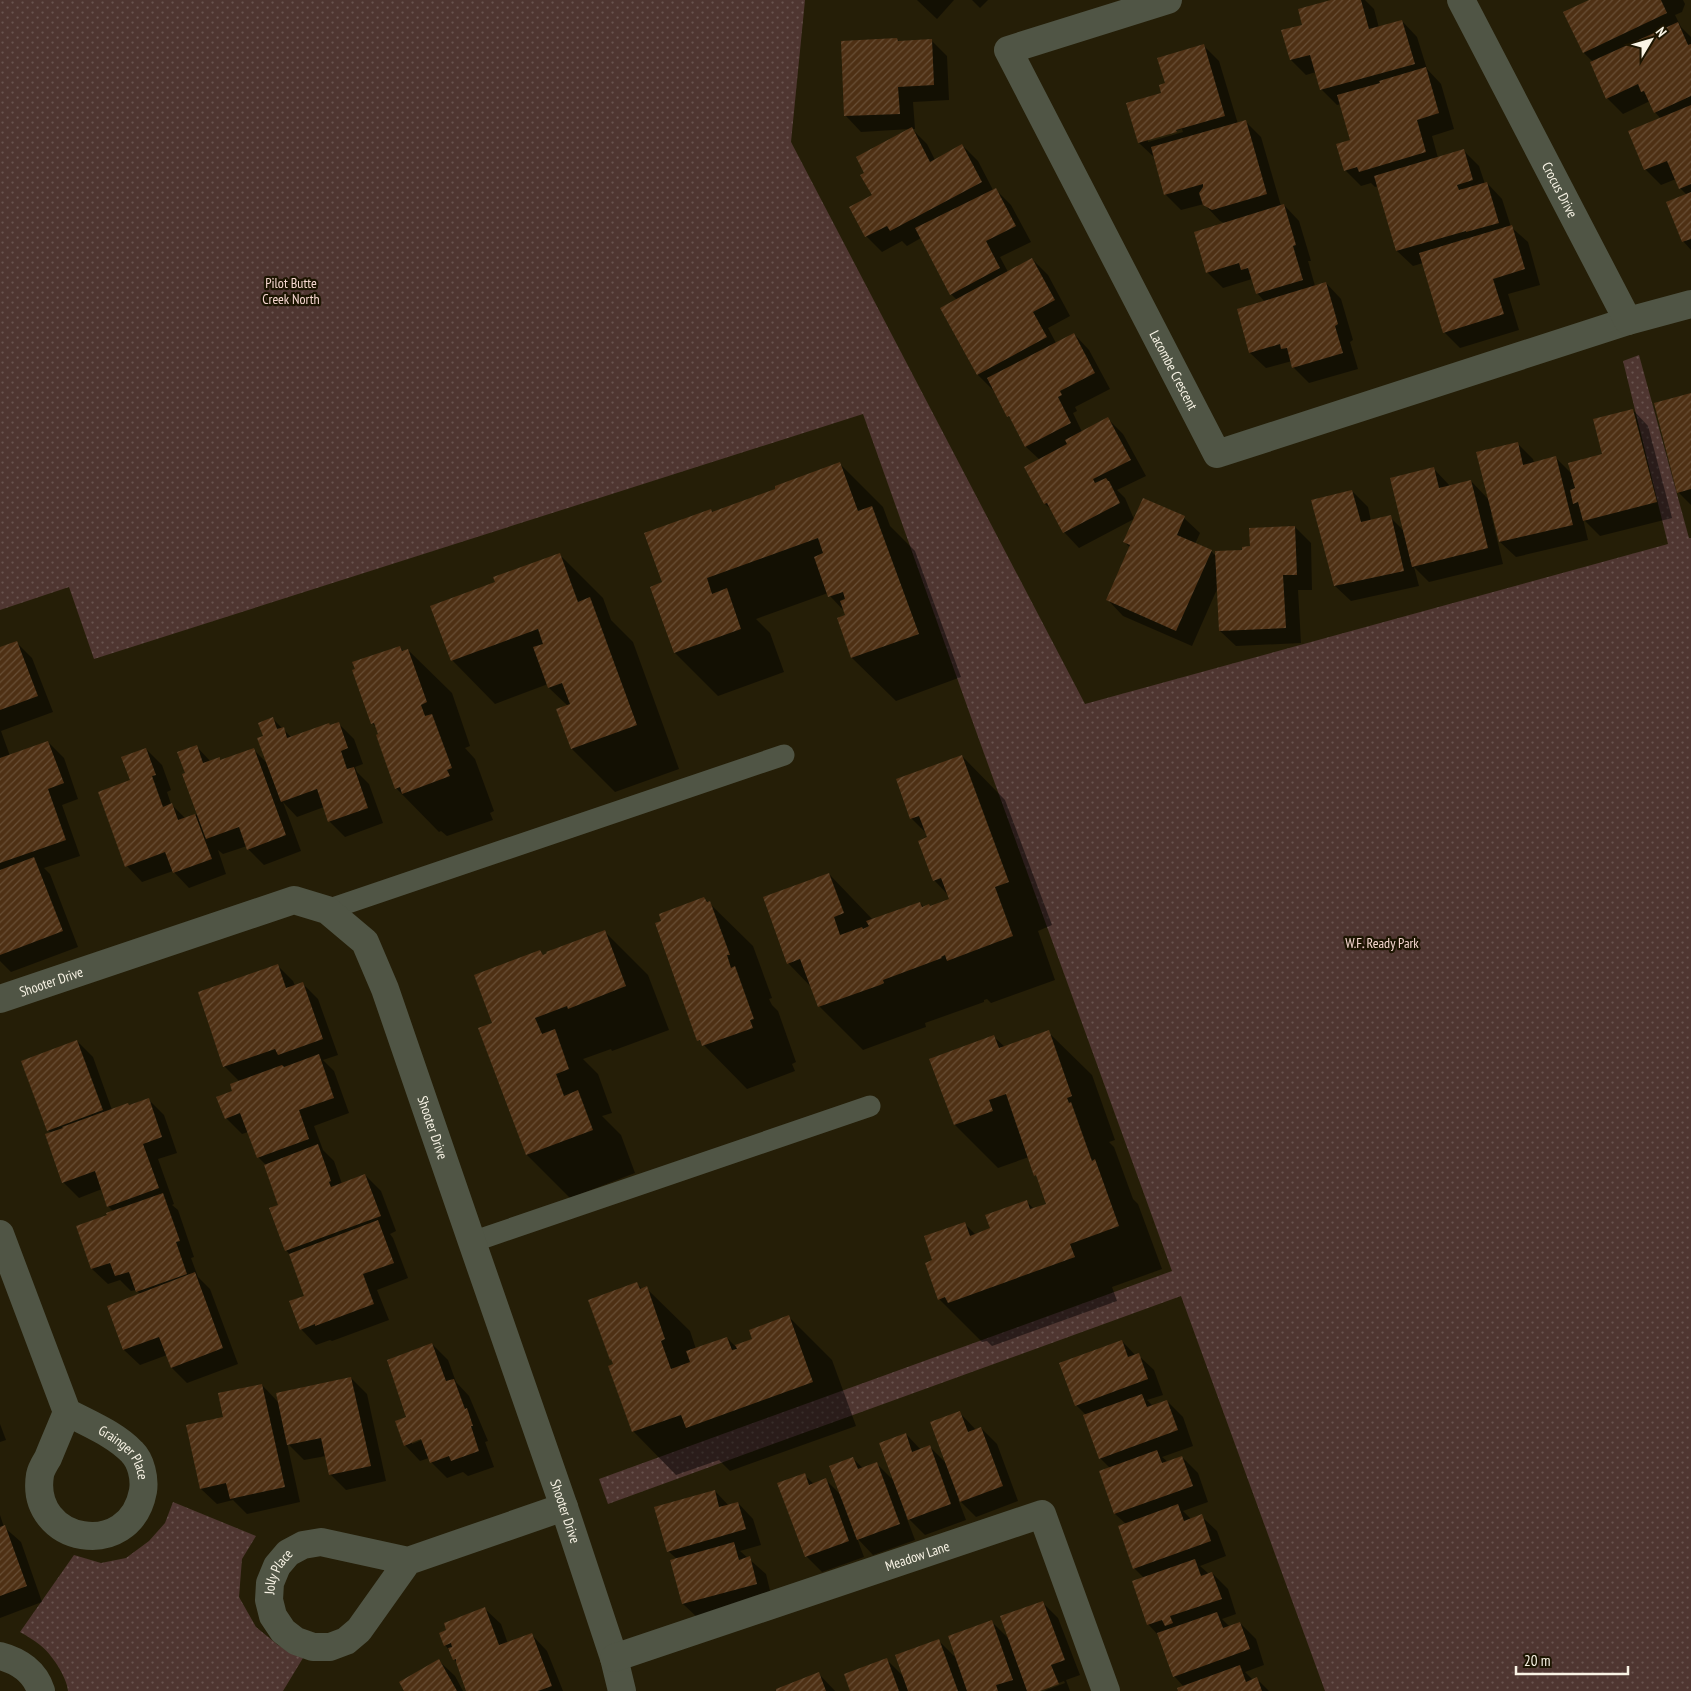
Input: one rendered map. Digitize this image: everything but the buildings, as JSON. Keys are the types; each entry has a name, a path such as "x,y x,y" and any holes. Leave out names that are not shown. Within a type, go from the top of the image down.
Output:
{"street":[{"name":"Lacombe Crescent","path":"1168,0 1008,50 1217,454 1628,322"},
{"name":"Crocus Drive","path":"1461,0 1628,322"},
{"path":"1628,322 1691,304"},
{"name":"Shooter Drive","path":"0,1000 294,900 327,910 366,942 385,989 564,1507 614,1658 622,1691"},
{"path":"0,1234 68,1412"},
{"name":"Grainger Place","path":"68,1412 122,1442 134,1454 141,1468 144,1485 141,1502 134,1516 121,1528 106,1535 88,1537 71,1533 56,1523 45,1509 40,1492 40,1474 68,1412"},
{"path":"408,1561 564,1507"},
{"name":"Meadow Lane","path":"614,1658 1042,1514 1106,1691"},
{"name":"Jolly Place","path":"321,1542 408,1561 359,1630 346,1641 330,1647 313,1647 296,1641 283,1631 273,1616 269,1600 270,1582 277,1566 288,1553 303,1545 321,1542"},
{"path":"0,1656 12,1659 28,1669 39,1684 41,1691"}],"lane":[{"path":"327,910 784,754"},
{"path":"472,1242 870,1106"}],"green space":[{"path":"0,0 805,0 791,142 1085,704 1668,544 1623,361 1639,355 1689,538 1691,538 1691,1691 1325,1691 1181,1296 608,1504 599,1479 1172,1271 863,414 94,659 69,587 0,610"},
{"path":"173,1502 256,1536 242,1559 239,1597 256,1627 278,1645 303,1658 283,1691 68,1691 62,1672 49,1654 38,1643 20,1632 74,1555 101,1563 126,1558 149,1541 165,1523"}],"park label":[{"name":"Pilot Butte Creek North","path":"291,292"},
{"name":"W.F. Ready Park","path":"1382,943"}]}
